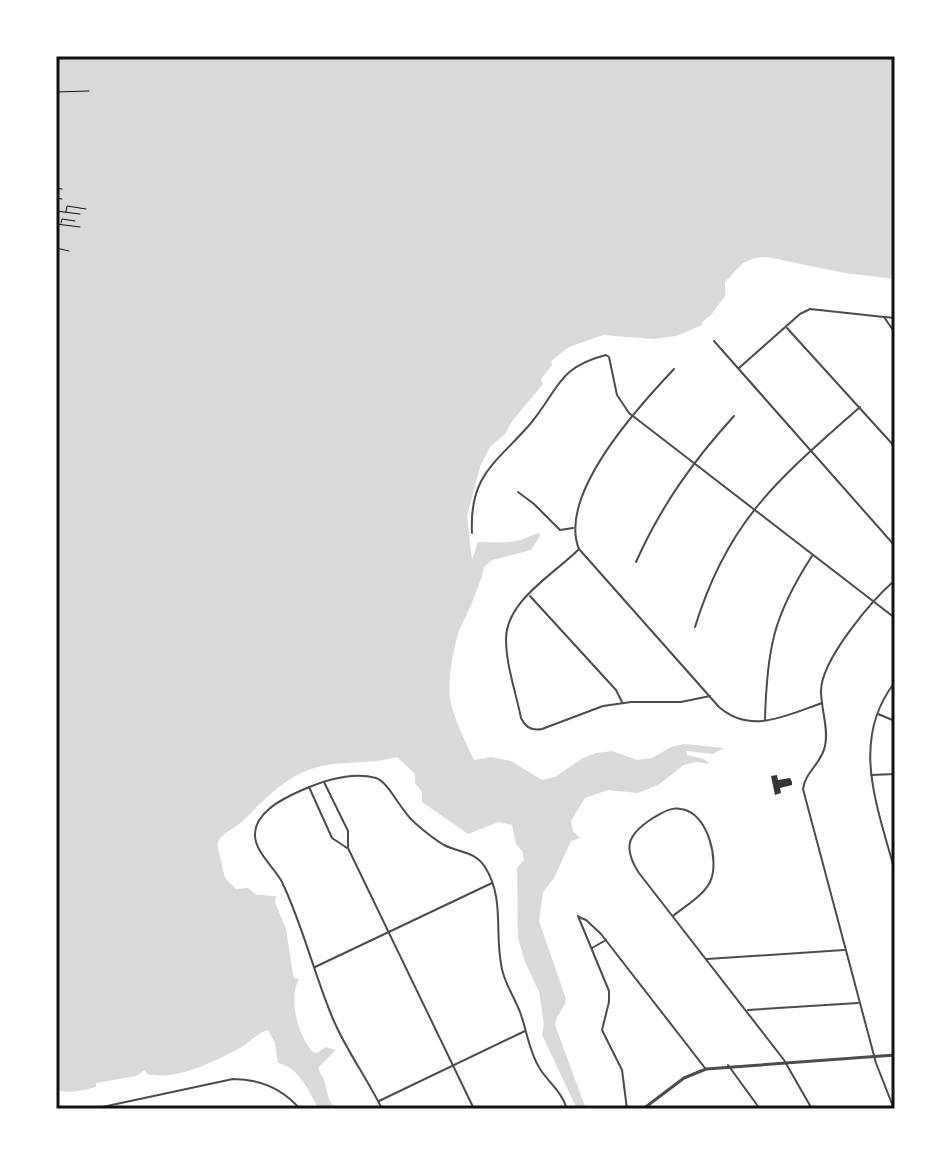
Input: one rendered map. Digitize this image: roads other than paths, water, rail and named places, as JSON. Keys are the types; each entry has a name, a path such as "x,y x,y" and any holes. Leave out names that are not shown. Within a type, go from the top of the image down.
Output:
{"street":[{"path":"739,369 800,314 815,309 895,318"},
{"path":"884,317 895,333"},
{"path":"786,327 895,447"},
{"path":"714,341 895,546"},
{"path":"472,533 474,502 492,462 528,426 568,371 606,355 617,395 633,416 895,618"},
{"path":"674,369 633,416 605,455 580,499 574,528 579,549 725,712 740,720 765,722 822,703"},
{"path":"695,627 723,555 753,509 860,407"},
{"path":"636,562 660,512 693,462 734,416"},
{"path":"518,492 560,530 574,528"},
{"path":"579,549 529,595 512,616 506,639 521,718 526,726 533,730 542,729 603,706 671,703 710,696"},
{"path":"765,722 767,663 772,638 787,597 813,555"},
{"path":"894,1109 874,1057 803,795 806,777 821,758 826,744 821,686 828,663 874,602 895,580"},
{"path":"529,595 616,690 622,703"},
{"path":"895,682 877,713 868,748 870,775 895,872"},
{"path":"877,713 895,721"},
{"path":"870,775 895,774"},
{"path":"382,1109 334,1022 281,882 259,850 255,833 257,823 265,812 290,795 324,781 356,777 380,780 388,786 398,806 410,819 446,846 477,858 493,882 497,898 497,941 502,970 538,1065 560,1094 567,1109"},
{"path":"324,781 348,831 348,848 474,1109"},
{"path":"311,786 332,838 348,848"},
{"path":"673,916 704,891 713,872 707,835 695,816 685,809 665,811 637,828 629,848 634,866 785,1062 812,1109"},
{"path":"315,967 493,882"},
{"path":"627,1109 622,1070 602,1030 609,991 578,916 606,940 706,1069"},
{"path":"591,949 606,940"},
{"path":"707,959 845,950"},
{"path":"746,1011 859,1003"},
{"path":"379,1102 526,1031"},
{"path":"643,1109 684,1078 706,1069 895,1055"},
{"path":"728,1065 760,1109"},
{"path":"94,1109 244,1079 271,1086 300,1109"}]}
